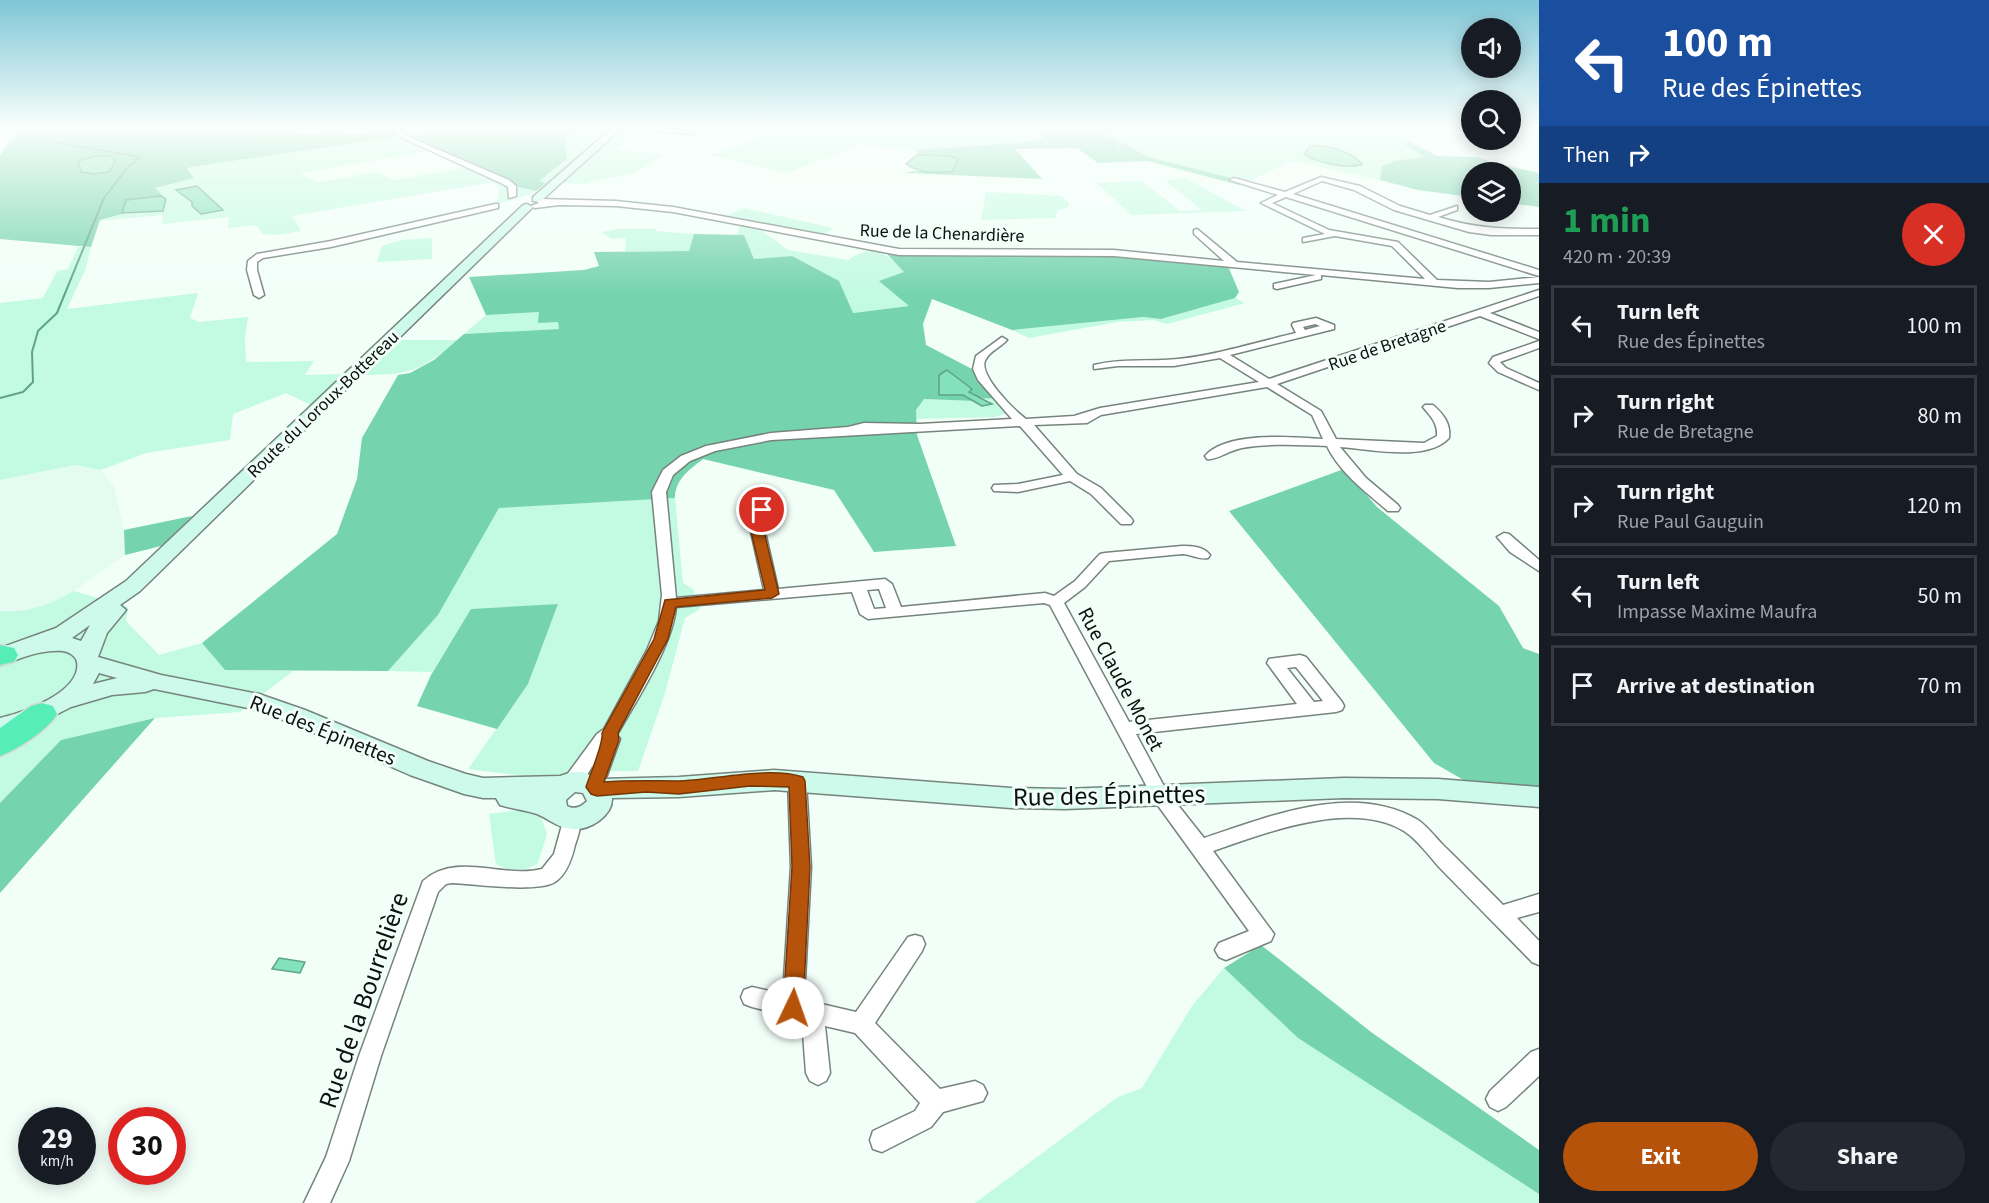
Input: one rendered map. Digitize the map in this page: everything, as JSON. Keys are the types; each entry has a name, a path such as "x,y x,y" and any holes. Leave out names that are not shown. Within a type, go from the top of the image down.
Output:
{"highway":[{"path":"0,744 51,708"}],"main road":[{"name":"Route du Loroux-Bottereau","path":"36,645 70,630 133,586 276,450 520,204 553,184"},
{"name":"Route du Loroux-Bottereau","path":"51,708 81,684 87,674 90,643 96,630 127,596 133,586"},
{"path":"1,655 36,645"},
{"name":"Rue des Épinettes","path":"36,645 67,645 80,650 88,660 161,683 251,700 297,716 419,768 464,784 483,788 494,795 534,803 564,800 583,782 597,793 647,796 679,787 750,780 797,781 1011,798 1065,799 1344,788 1438,789 1539,797"},
{"name":"Rue des Épinettes","path":"0,727 111,687 161,683"},
{"path":"564,800 585,816 597,793"}],"street":[{"path":"509,184 520,204"},
{"path":"1249,184 1539,273"},
{"path":"1309,184 1265,203 1333,233 1395,244 1434,283"},
{"path":"1342,184 1357,188 1387,204 1479,231 1539,232"},
{"name":"Rue de la Chenardière","path":"259,295 252,270 253,261 260,256 341,242 520,204 559,203 626,204 747,223 872,249 964,254 1098,253 1434,283 1489,285 1539,280"},
{"path":"1430,218 1454,208"},
{"path":"1197,232 1235,265"},
{"path":"1306,240 1330,236 1333,233"},
{"name":"Rue de la Chenardière","path":"1277,286 1328,273"},
{"name":"Rue de Bretagne","path":"564,800 603,739 610,733 661,639 670,603 659,492 664,476 674,465 693,453 722,445 884,426 920,428 1025,423 1109,418 1170,409 1217,400 1233,392 1270,384 1539,293"},
{"path":"1482,313 1539,336"},
{"path":"1098,367 1118,363 1180,363 1224,356 1301,333"},
{"path":"1002,340 980,358 978,369 982,378 1072,477 1096,491 1126,521"},
{"path":"1539,344 1497,359 1494,363 1502,370 1539,387"},
{"path":"1224,356 1317,414 1331,443 1353,472 1393,508"},
{"path":"1211,456 1214,451 1270,441 1407,448 1433,444 1443,438 1444,429 1429,406"},
{"path":"999,488 1018,488 1072,477"},
{"path":"762,510 756,523 772,594"},
{"path":"1504,537 1515,549 1539,567"},
{"name":"Rue Claude Monet","path":"1203,555 1192,550 1182,550 1105,557 1080,584 1056,602 1160,795 1264,934 1226,951"},
{"path":"670,603 885,584 895,612"},
{"path":"858,587 868,614 1045,598 1056,602"},
{"path":"1124,729 1310,709"},
{"name":"Rue de Bretagne","path":"597,793 602,762 611,740 610,733"},
{"path":"797,781 803,1010 818,1073"},
{"name":"Rue de la Bourrelière","path":"317,1203 338,1161 370,1056 430,887 441,877 452,875 542,879 552,876 558,868 564,800"},
{"path":"1199,848 1296,816 1352,812 1395,817 1412,826 1539,955"},
{"path":"1498,915 1539,903"},
{"path":"861,1024 915,944"},
{"path":"752,997 861,1024 936,1102"},
{"path":"1498,1099 1539,1060"},
{"path":"882,1140 923,1119 936,1102 975,1093"}],"shaded area":[{"path":"0,184 170,184 155,188 163,196 126,200 122,214 100,220 91,247 0,239"},
{"path":"169,184 480,184 292,216 301,231 278,235 263,234 256,225 228,228 229,217 162,224 163,215 99,221 122,214 163,211 166,199 154,188"},
{"path":"495,184 514,184 536,191 497,204 500,188"},
{"path":"514,184 545,184 536,191"},
{"path":"1098,184 1146,184 1180,211 1202,210 1169,184 1196,184 1246,211 1131,215"},
{"path":"1396,184 1461,184 1461,196 1418,190"},
{"path":"1521,184 1539,184 1539,207 1521,204"},
{"path":"197,186 223,210 201,214 192,206 192,202 176,190"},
{"path":"986,192 1061,196 1069,203 1068,208 1058,210 1055,218 981,220"},
{"path":"161,196 166,199 163,211 122,213 126,200"},
{"path":"744,208 833,228 822,236 724,217"},
{"path":"740,225 755,226 788,250 848,260 865,252 879,252 905,272 880,281 909,306 852,313 792,256 754,259 744,235 737,235"},
{"path":"617,229 656,229 656,231 694,234 689,251 625,251 626,238 611,239 602,232"},
{"path":"694,234 744,235 754,259 792,256 839,281 853,313 909,306 879,281 904,272 887,254 1109,254 1228,266 1239,292 1235,298 1161,319 1143,317 1012,330 932,299 923,324 926,345 972,369 993,398 978,396 969,391 971,389 963,395 975,401 924,399 916,410 917,435 956,546 874,552 834,490 703,459 680,480 675,498 499,508 438,615 388,671 225,670 202,643 337,534 357,479 362,438 398,375 410,373 434,360 464,334 559,329 558,322 538,323 539,312 486,315 469,277 584,270 599,266 594,252 689,251"},
{"path":"432,238 432,259 377,262 382,246 401,240"},
{"path":"78,247 91,247 86,268 67,309 198,293 190,318 199,322 248,317 245,338 246,362 314,361 305,375 347,374 313,406 286,393 233,414 230,440 146,453 101,470 75,465 0,480 0,303 43,298 57,271 68,269"},
{"path":"1235,298 1245,303 1167,324 1153,320 1117,322 1029,338 1012,330 1143,317 1161,319"},
{"path":"539,312 558,322 559,329 464,334 486,315"},
{"path":"396,340 457,340 434,359 414,369 392,374 363,375"},
{"path":"947,370 972,389 969,392 992,404 982,406 963,395 939,395 939,375"},
{"path":"993,398 1007,413 995,417 915,419 916,410 924,399 975,401 982,406 991,402 986,399"},
{"path":"75,465 101,470 114,487 124,530 125,555 74,591 38,609 18,612 0,611 0,480"},
{"path":"1344,469 1377,507 1499,606 1523,648 1539,654 1539,790 1467,782 1434,763 1229,511"},
{"path":"675,498 683,583 693,589 700,609 685,618 665,693 638,771 567,772 548,779 468,769 528,684 558,604 472,609 432,672 388,671 438,615 499,508"},
{"path":"192,516 165,545 125,555 124,530"},
{"path":"74,591 128,607 126,621 159,655 202,643 225,670 293,671 240,712 155,718 61,740 0,803 0,611 21,611 39,607"},
{"path":"558,604 528,684 497,729 417,706 431,675 471,609"},
{"path":"155,718 0,893 0,803 61,740"},
{"path":"519,810 541,817 547,834 538,863 528,868 512,870 496,864 489,814"},
{"path":"1261,945 1371,1032 1539,1150 1539,1194 1298,1038 1224,968"},
{"path":"279,958 305,962 300,973 272,969"},
{"path":"1224,968 1298,1038 1539,1194 1539,1203 975,1203 1118,1097 1142,1088 1192,1006"}],"waterway":[{"path":"0,398 23,392 33,382 32,352 38,331 57,313 104,198 115,184"}],"route":[{"path":"762,510 756,523 772,594 670,603 661,639 610,733 611,740 595,787 597,789 646,786 679,787 750,780 797,781 801,867 793,1008"}]}
